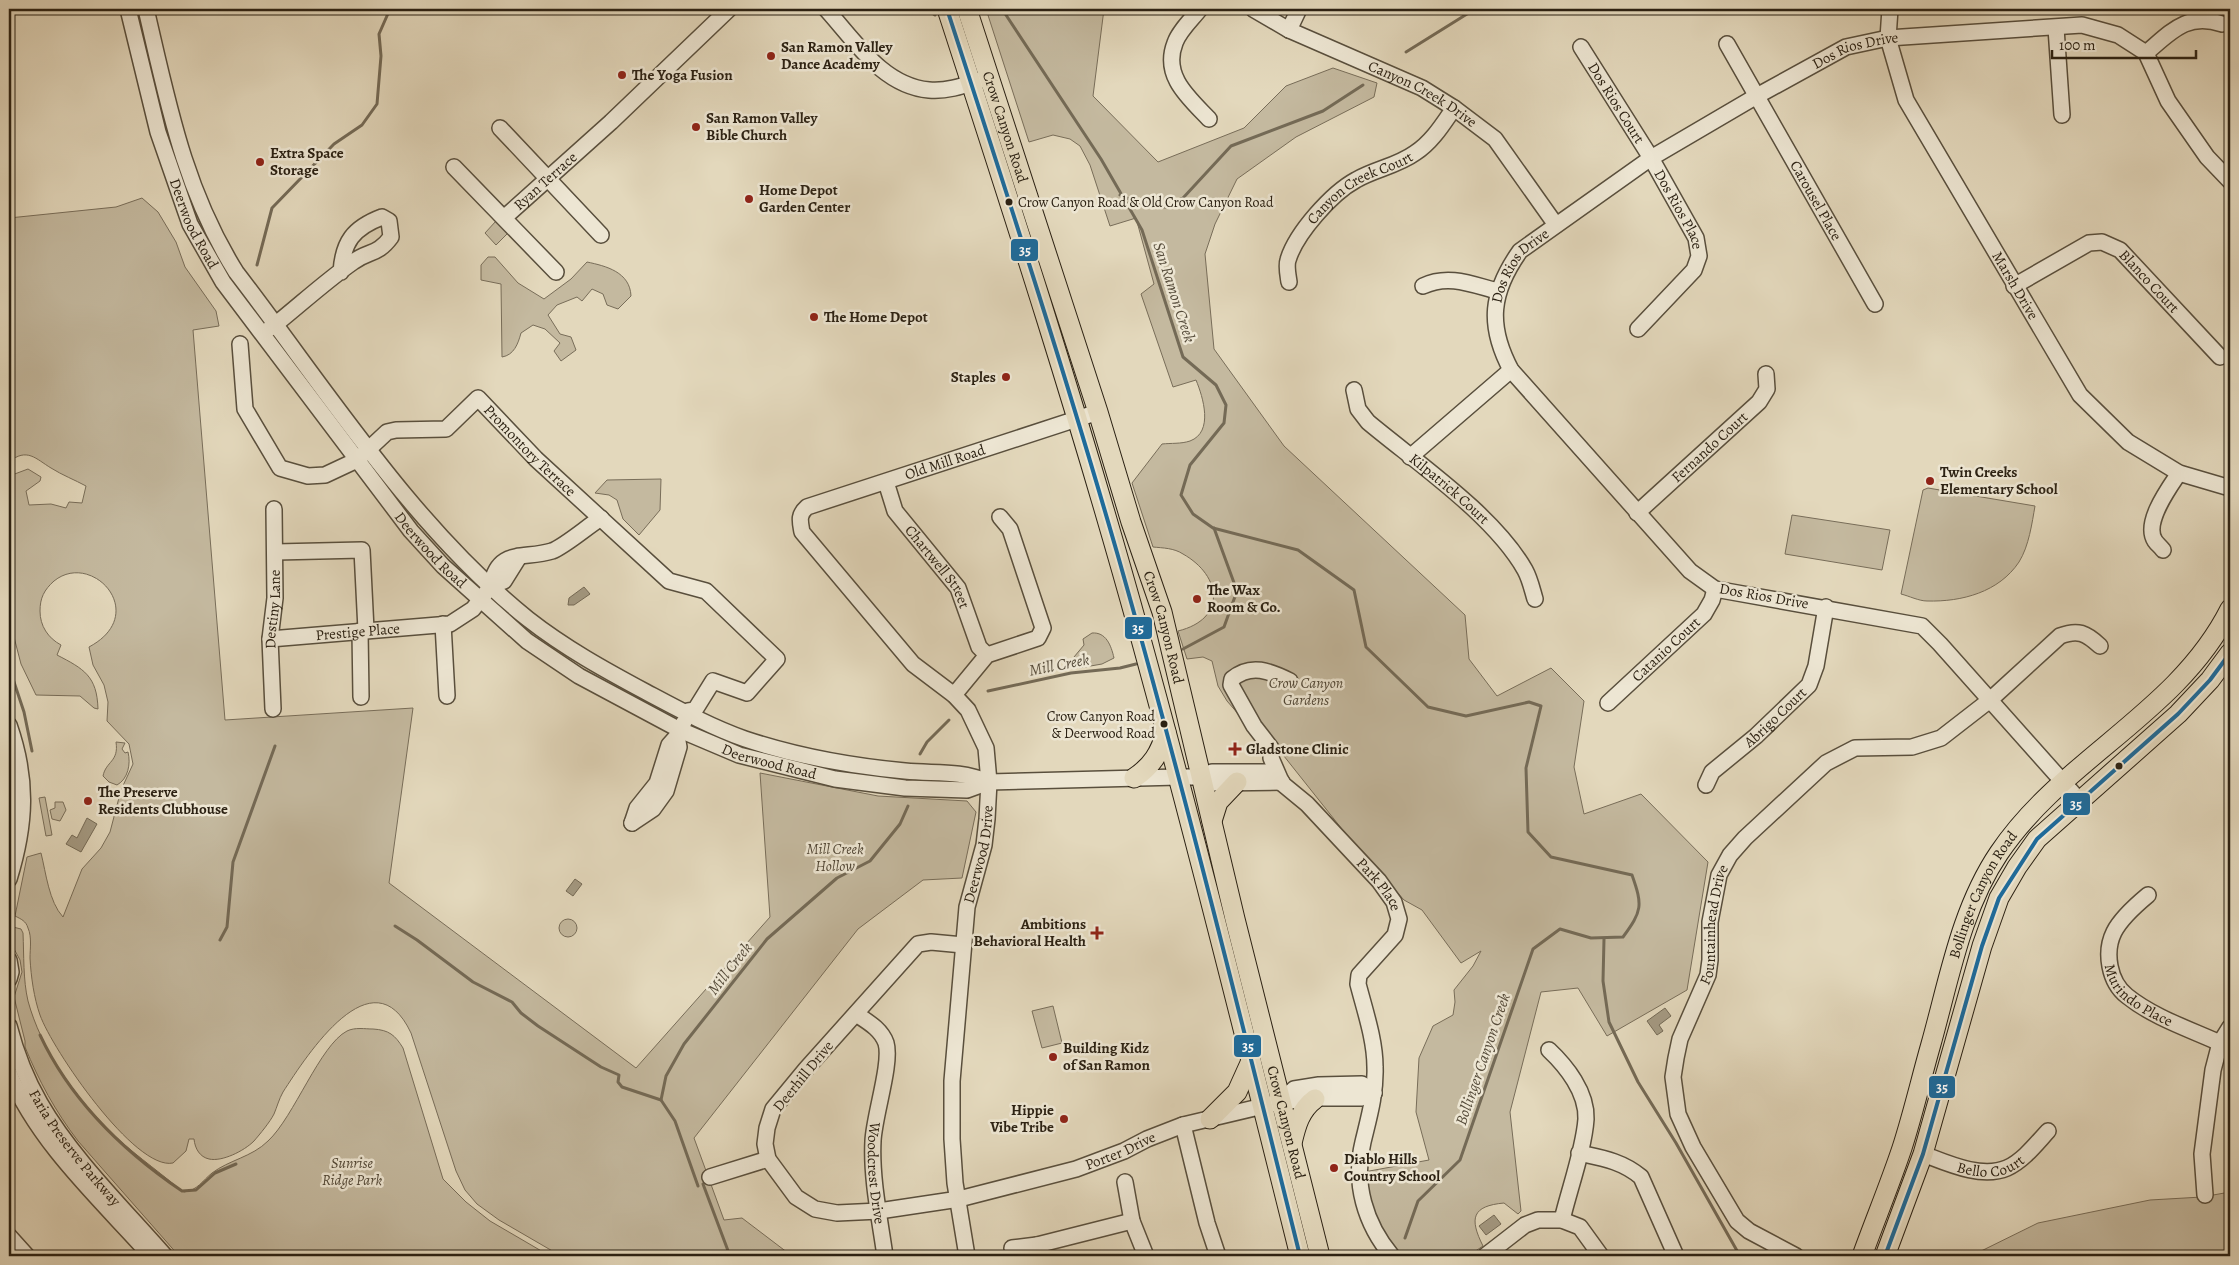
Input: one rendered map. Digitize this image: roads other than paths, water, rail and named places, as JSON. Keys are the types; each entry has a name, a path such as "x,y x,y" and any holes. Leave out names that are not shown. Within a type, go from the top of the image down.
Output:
{"main road":[{"name":"Crow Canyon Road","path":"947,9 1077,418 1166,732 1251,1061 1292,1145 1320,1256"},
{"name":"Crow Canyon Road","path":"967,9 1098,412 1131,522 1162,612 1212,821 1271,1104 1300,1256"},
{"name":"Bollinger Canyon Road","path":"1862,1256 1902,1147 1959,941 1979,888 1998,854 2019,824 2063,782 2162,697 2192,666 2228,618"},
{"name":"Bollinger Canyon Road","path":"1885,1256 1923,1154 1980,954 1999,898 2017,867 2037,839 2178,714 2210,680 2230,653"},
{"path":"1134,778 1148,769 1162,747 1166,732"},
{"path":"1212,821 1218,802 1236,782"},
{"path":"1210,1119 1237,1092 1251,1061"},
{"path":"1292,1145 1296,1122 1308,1104 1315,1099"}],"street":[{"name":"Deerwood Road","path":"128,9 158,132 190,224 223,282 411,531 443,566 479,600 552,660 678,733 739,755 836,779 906,788 967,790 989,782 1202,777"},
{"name":"Deerwood Road","path":"146,9 178,141 194,190 217,241 236,272 370,450 424,517 492,586 528,619 588,662 688,713 745,739 800,754 907,771 965,773 989,782"},
{"name":"Ryan Terrace","path":"505,217 585,143 611,122 729,9"},
{"path":"826,9 874,62 892,78 907,86 930,90 955,88 990,77"},
{"path":"1200,9 1175,43 1171,65 1178,87 1209,119"},
{"name":"Canyon Creek Drive","path":"1253,9 1289,30 1422,88 1454,108 1494,139 1556,225"},
{"path":"1289,30 1299,9"},
{"name":"Marsh Drive","path":"1890,9 1888,38 1906,100 2080,395 2128,442 2179,473 2230,488"},
{"path":"2222,24 2197,19 2178,26 2146,53 2168,101 2207,157 2230,181"},
{"name":"Dos Rios Drive","path":"2079,800 1922,626 1826,607 1715,589 1690,571 1512,370 1497,337 1495,316 1497,291 1507,269 1520,251 1651,158 1755,97 1846,47 1888,38 2082,25 2118,35 2146,53"},
{"path":"2056,28 2062,115"},
{"name":"Carousel Place","path":"1727,44 1755,97 1874,304"},
{"name":"Dos Rios Court","path":"1581,47 1651,158"},
{"name":"Canyon Creek Court","path":"1289,282 1288,262 1293,248 1318,213 1339,190 1358,178 1404,161 1418,152 1436,134 1454,108"},
{"path":"500,128 547,180 601,235"},
{"name":"Dos Rios Place","path":"1638,329 1694,270 1699,256 1696,238 1651,158"},
{"path":"454,167 505,217 556,272"},
{"name":"Blanco Court","path":"2014,286 2089,243 2102,242 2120,250 2220,357"},
{"path":"263,333 341,272"},
{"path":"1422,286 1436,280 1452,279 1497,291"},
{"name":"Promontory Terrace","path":"240,344 245,409 280,468 308,476 325,475 357,460 370,450 387,432 396,430 446,429 478,398 536,459 669,581 706,591 777,659 747,693 713,681 706,689 706,693 695,710 688,713 678,733 669,745 657,783 637,808 632,823 653,809 666,791 680,748 678,733"},
{"path":"1410,458 1512,370"},
{"name":"Fernando Court","path":"1637,512 1759,402 1767,389 1766,374"},
{"name":"Kilpatrick Court","path":"1354,390 1358,410 1368,422 1483,518 1511,550 1525,571 1535,599"},
{"name":"Old Mill Road","path":"799,520 801,512 807,507 1098,412"},
{"path":"2164,550 2154,541 2152,526 2161,501 2179,473"},
{"name":"Chartwell Street","path":"886,482 895,511 958,588 979,648 986,655"},
{"name":"Destiny Lane","path":"273,709 270,639 275,598 276,552 274,510"},
{"path":"954,695 986,655 1038,638 1043,628 1010,529 1000,517"},
{"path":"447,696 443,624 447,617 466,602 479,600 492,586 494,572 509,558 552,551 601,518"},
{"name":"Deerwood Drive","path":"799,520 802,532 914,664 954,695 968,710 986,748 989,782 984,845 967,907 952,1082 952,1139 968,1256"},
{"path":"276,552 362,550 363,630 361,697"},
{"name":"Catanio Court","path":"1608,703 1704,614 1712,600 1715,589"},
{"name":"Abrigo Court","path":"1706,785 1712,772 1756,736 1809,685 1816,666 1826,607"},
{"name":"Prestige Place","path":"270,639 443,624"},
{"name":"Fountainhead Drive","path":"1796,1256 1749,1231 1737,1221 1693,1147 1678,1114 1673,1077 1680,1039 1708,975 1710,922 1719,875 1730,855 1745,838 1826,763 1856,748 1903,748 1926,744 1941,738 1990,700 2060,636 2072,631 2088,635 2100,646"},
{"path":"1202,777 1214,783 1282,782 1270,758 1271,748 1254,726 1231,685 1232,679 1237,674 1259,669 1290,681"},
{"path":"9,725 22,773 23,799 22,825 9,879"},
{"path":"9,765 12,805 9,831"},
{"name":"Park Place","path":"1202,777 1212,772 1268,772 1307,804 1379,881 1394,902 1399,919 1396,934 1363,969 1359,975 1358,984 1375,1065 1374,1093 1362,1144 1359,1172 1363,1205 1374,1232 1392,1256"},
{"name":"Murindo Place","path":"2148,895 2135,906 2114,932 2109,957 2114,982 2126,996 2166,1020 2220,1043"},
{"name":"Deerhill Drive","path":"768,1159 766,1136 773,1109 806,1069 918,944 931,942 963,945"},
{"path":"9,960 11,972 9,979"},
{"name":"Woodcrest Drive","path":"856,1014 879,1030 886,1043 888,1058 874,1122 873,1144 884,1256"},
{"name":"Faria Preserve Parkway","path":"9,1026 16,1052 40,1104 76,1154 165,1256"},
{"path":"2205,1195 2202,1154 2213,1070 2220,1043 2230,1027"},
{"path":"1549,1050 1566,1066 1583,1099 1586,1118 1562,1220"},
{"name":"Faria Preserve Parkway","path":"9,1073 24,1107 42,1132 151,1256"},
{"path":"1271,1104 1294,1089 1319,1085 1362,1084 1374,1093"},
{"path":"1271,1104 1315,1099 1361,1098 1374,1093"},
{"name":"Porter Drive","path":"959,1198 1076,1169 1124,1151 1147,1139 1183,1125 1271,1104"},
{"path":"1183,1125 1207,1223 1218,1256"},
{"name":"Bello Court","path":"1923,1154 1959,1168 1986,1171 2006,1168 2021,1158 2048,1131"},
{"path":"1579,1153 1616,1160 1641,1177 1676,1256"},
{"path":"710,1177 768,1159 796,1197 815,1209 837,1213 879,1211 959,1198"},
{"path":"1125,1182 1132,1220 1146,1256"},
{"path":"1012,1248 1038,1250 1132,1220"},
{"path":"1485,1256 1525,1225 1538,1220 1562,1220 1580,1227 1601,1256"},
{"path":"9,1236 27,1256"}],"waterway":[{"path":"257,265 272,208 334,144 362,125 377,104 381,56 379,34 390,9"},
{"name":"San Ramon Creek","path":"927,9 935,15"},
{"name":"San Ramon Creek","path":"992,9 1004,12 1101,159 1142,230 1183,357 1216,385 1226,405 1224,423 1190,465 1181,495 1193,514 1213,528 1298,550 1354,590 1366,647 1428,707 1466,716 1529,702 1541,706 1526,768 1528,832 1551,857 1632,875 1636,885 1639,908 1634,921 1623,937 1591,938 1560,929 1533,949 1460,1160 1418,1201 1405,1238"},
{"path":"1406,52 1475,9"},
{"path":"1120,195 1145,206 1166,207 1183,198 1231,146 1323,111 1363,85"},
{"name":"Mill Creek","path":"1183,649 1224,627 1237,591 1214,528"},
{"name":"Mill Creek","path":"988,691 1071,673 1120,668 1136,664"},
{"path":"9,667 24,712 32,751"},
{"name":"Mill Creek","path":"920,754 927,742 949,720"},
{"path":"220,940 227,927 233,862 275,746"},
{"name":"Mill Creek","path":"698,1186 675,1121 661,1100 666,1076 684,1044 767,939 837,878 870,861 900,824 908,806"},
{"path":"395,926 473,982 512,1002 521,1013 538,1026 601,1067 619,1075 618,1082 622,1087 661,1100"},
{"path":"1604,939 1603,981 1609,1022 1638,1082 1676,1143 1740,1256"},
{"path":"40,1035 67,1082 100,1123 139,1159 182,1191 196,1190 215,1173 236,1164"},
{"path":"703,1184 730,1256"}],"place":[{"name":"San Ramon Valley Dance Academy","path":"771,56"},
{"name":"The Yoga Fusion","path":"622,75"},
{"name":"San Ramon Valley Bible Church","path":"696,127"},
{"name":"Extra Space Storage","path":"260,162"},
{"name":"Home Depot Garden Center","path":"749,199"},
{"name":"Crow Canyon Road & Old Crow Canyon Road","path":"1009,202"},
{"name":"The Home Depot","path":"814,317"},
{"name":"Staples","path":"1006,377"},
{"name":"Twin Creeks Elementary School","path":"1930,481"},
{"name":"The Wax Room & Co.","path":"1197,599"},
{"name":"Crow Canyon Road & Deerwood Road","path":"1164,724"},
{"name":"Gladstone Clinic","path":"1235,749"},
{"name":"The Preserve Residents Clubhouse","path":"88,801"},
{"name":"Ambitions Behavioral Health","path":"1097,933"},
{"name":"Building Kidz of San Ramon","path":"1053,1057"},
{"name":"Hippie Vibe Tribe","path":"1064,1119"},
{"name":"Diablo Hills Country School","path":"1334,1168"}],"park label":[{"name":"Crow Canyon Gardens","path":"1306,692"},
{"name":"Mill Creek Hollow","path":"835,858"},
{"name":"Sunrise Ridge Park","path":"352,1172"}],"water label":[{"name":"Bollinger Canyon Creek","path":"1482,1059"}]}
